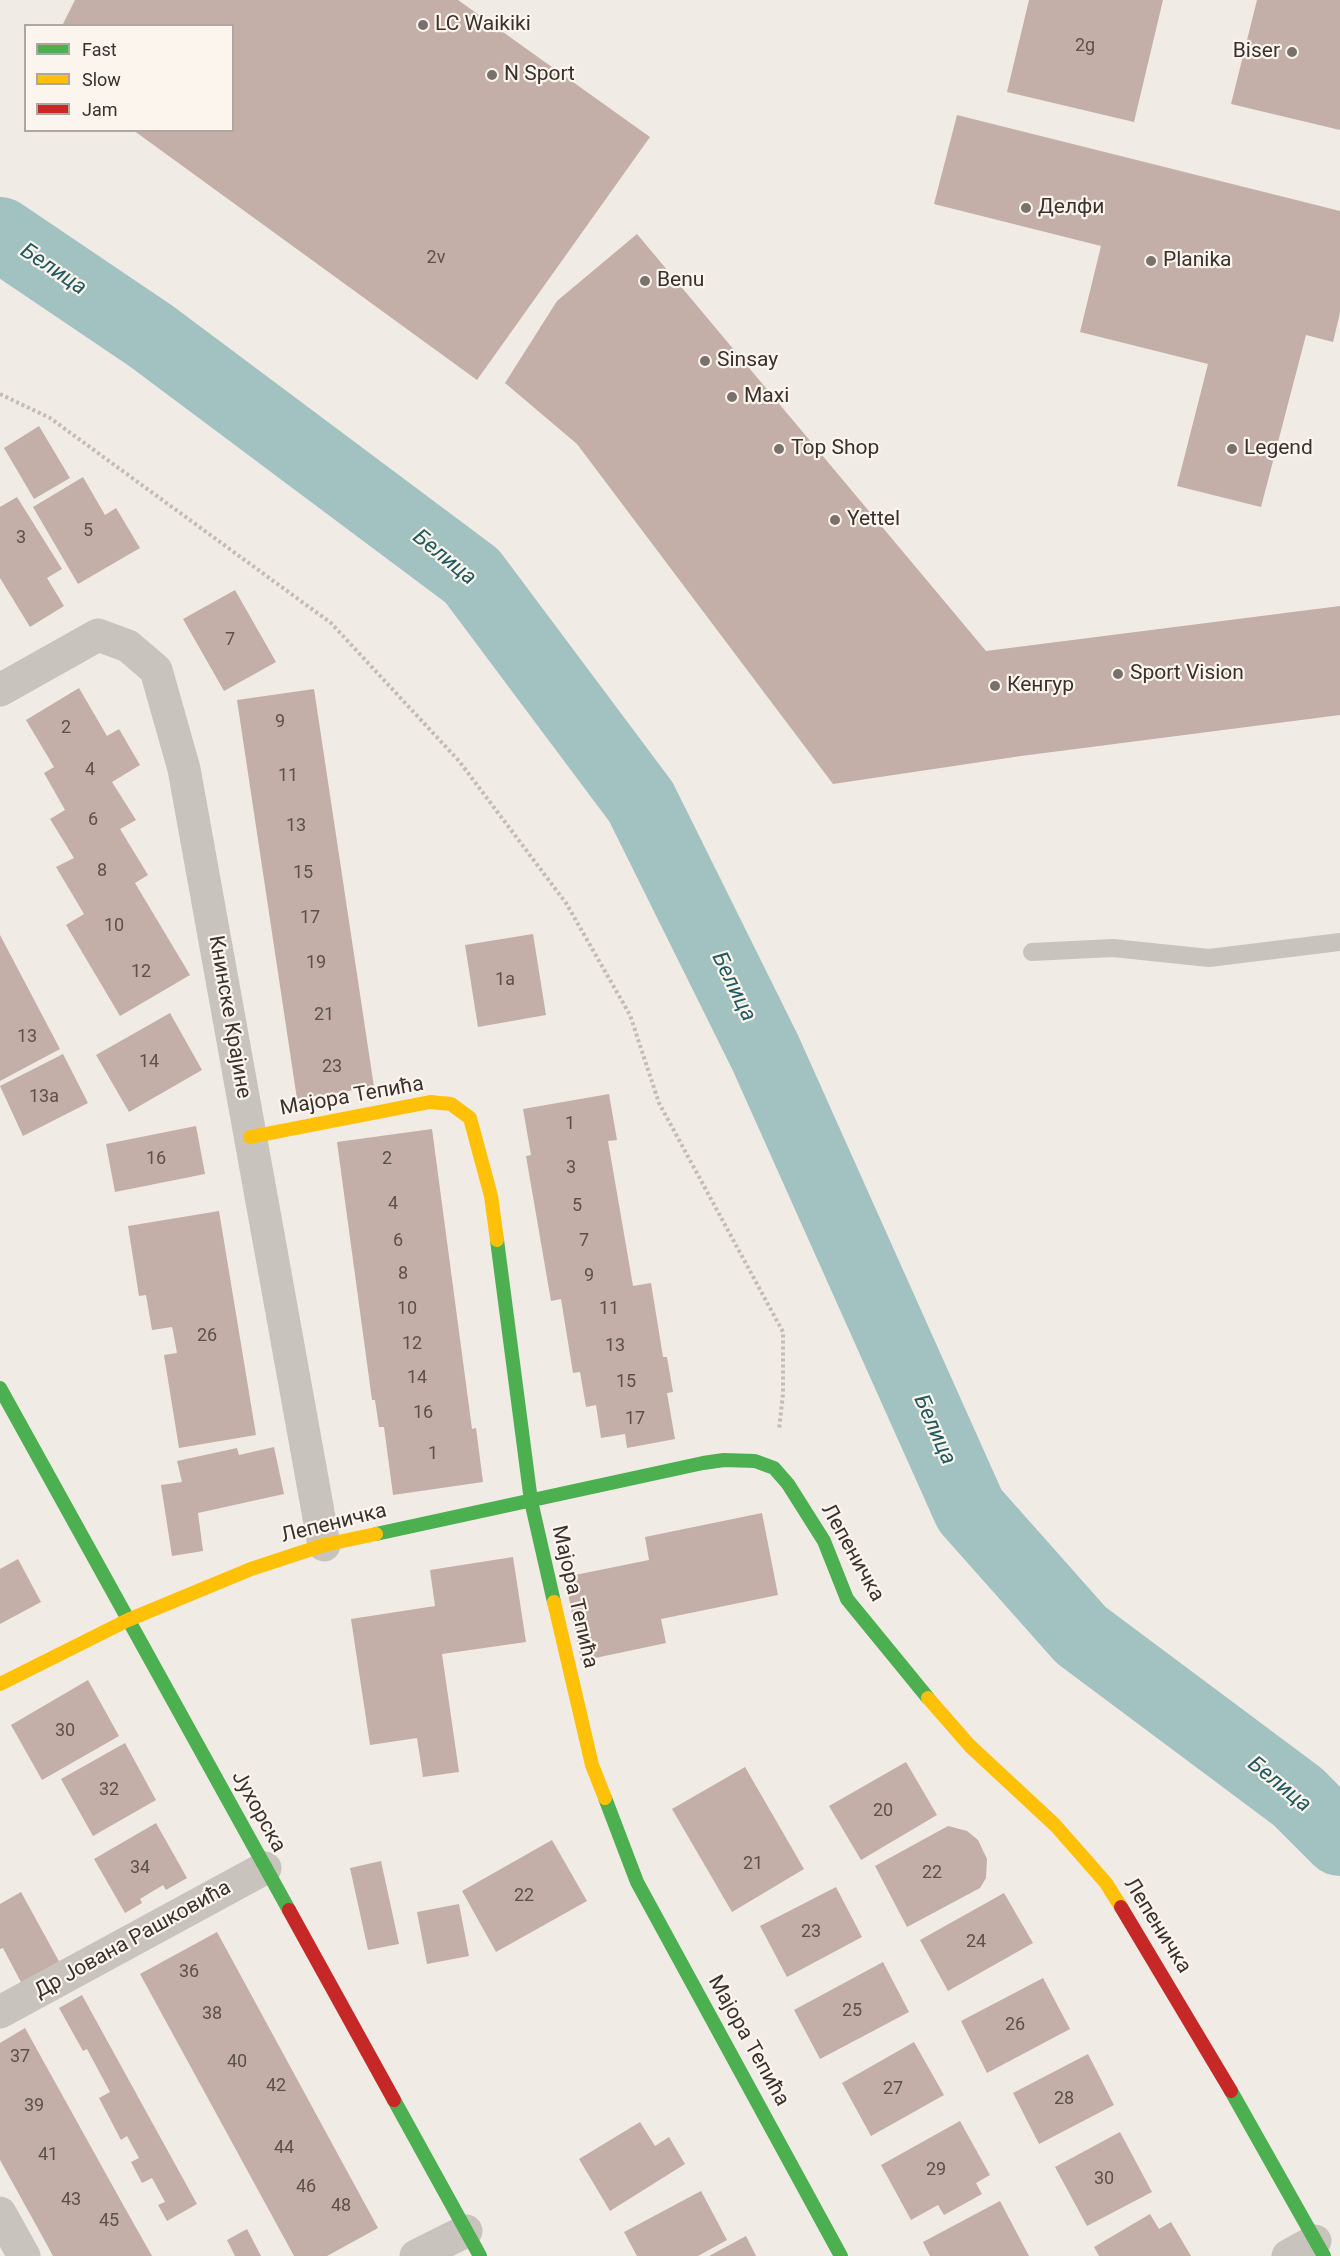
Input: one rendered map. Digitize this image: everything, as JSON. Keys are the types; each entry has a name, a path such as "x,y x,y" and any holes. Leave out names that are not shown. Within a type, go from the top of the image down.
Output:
{"street":[{"name":"Книнске Крајине","path":"0,690 98,635 128,646 156,669 184,769 324,1545"},
{"name":"Мајора Тепића","path":"250,1137 430,1102 450,1104 470,1118 491,1196 531,1501 592,1765 638,1882 841,2256"},
{"name":"Јухорска","path":"0,1388 473,2243"},
{"name":"Лепеничка","path":"0,1684 128,1620 251,1569 324,1545 724,1460 755,1461 774,1468 788,1484 824,1542 847,1599 899,1664 970,1746 1055,1825 1106,1883 1209,2049 1309,2251"},
{"name":"Др Јована Рашковића","path":"0,2012 265,1868"},
{"path":"0,2213 24,2256"},
{"path":"416,2256 473,2243"}],"lane":[{"path":"1032,952 1113,948 1209,958 1340,942"}],"path":[{"path":"0,394 50,418 331,623 459,761 566,903 630,1015 659,1103 783,1332 783,1394 774,1468"}],"building":[{"path":"75,0 458,0 650,137 477,380 136,132 234,132 234,24 63,24"},
{"path":"1029,0 1163,0 1134,122 1007,92"},
{"name":"Biser","path":"1257,0 1340,0 1340,130 1231,104"},
{"path":"957,115 1340,211 1340,313 1333,342 1306,335 1261,507 1177,486 1208,364 1080,332 1101,246 934,204"},
{"path":"637,234 986,651 1340,606 1340,715 1021,756 833,784 577,444 505,383 557,301"},
{"path":"39,426 70,478 34,499 4,448"},
{"path":"83,477 105,515 116,508 140,548 78,584 33,507"},
{"path":"17,497 62,569 47,578 64,606 30,627 0,578 0,507"},
{"path":"235,590 276,662 224,691 183,619"},
{"path":"79,688 107,736 119,729 140,765 112,782 136,820 120,829 148,875 135,883 190,975 120,1016 66,925 84,914 56,867 74,858 50,819 65,810 44,773 54,767 26,720"},
{"path":"314,689 374,1087 297,1099 237,700"},
{"path":"533,934 546,1015 478,1027 465,945"},
{"path":"0,935 60,1049 0,1081"},
{"path":"170,1013 202,1070 129,1112 96,1055"},
{"path":"63,1054 88,1103 23,1136 0,1086"},
{"path":"609,1094 617,1140 608,1141 633,1286 651,1283 663,1357 667,1357 673,1392 667,1393 675,1439 627,1448 625,1434 601,1438 596,1405 586,1407 580,1372 573,1373 561,1299 551,1301 526,1156 531,1155 523,1109"},
{"path":"196,1126 205,1174 115,1192 106,1144"},
{"path":"432,1129 472,1429 476,1428 483,1482 393,1495 384,1427 379,1427 375,1400 372,1400 337,1142"},
{"path":"219,1211 256,1435 179,1448 164,1355 177,1353 173,1331 172,1327 152,1330 146,1295 139,1296 128,1226"},
{"path":"274,1447 284,1494 198,1513 203,1551 172,1556 161,1485 182,1482 177,1461 237,1448 239,1455"},
{"path":"762,1513 778,1595 661,1619 666,1643 581,1661 565,1577 649,1560 645,1537"},
{"path":"513,1557 526,1642 442,1654 459,1772 423,1777 417,1738 370,1745 351,1619 435,1606 430,1570"},
{"path":"18,1559 41,1602 0,1624 0,1569"},
{"path":"88,1680 119,1736 42,1780 11,1725"},
{"path":"125,1743 156,1800 93,1836 61,1779"},
{"path":"906,1762 937,1815 861,1860 829,1806"},
{"path":"745,1767 804,1869 732,1912 672,1809"},
{"path":"156,1823 187,1878 166,1890 163,1885 140,1899 142,1903 125,1913 94,1859"},
{"path":"948,1826 967,1831 978,1840 987,1859 986,1878 980,1888 907,1927 875,1866"},
{"path":"552,1840 587,1901 496,1952 462,1891"},
{"path":"381,1861 399,1944 368,1950 350,1868"},
{"path":"836,1887 862,1937 787,1977 760,1926"},
{"path":"21,1892 61,1965 23,1986 3,1948 0,1949 0,1904"},
{"path":"1004,1893 1033,1943 948,1991 920,1940"},
{"path":"459,1904 469,1956 427,1964 417,1912"},
{"path":"217,1932 378,2228 327,2256 294,2256 140,1974"},
{"path":"883,1962 909,2012 820,2059 794,2010"},
{"path":"1043,1978 1070,2029 987,2073 961,2021"},
{"path":"82,1995 197,2204 167,2221 158,2205 165,2202 152,2178 142,2183 131,2162 139,2158 127,2136 121,2140 99,2098 110,2092 87,2049 83,2051 59,2008"},
{"path":"25,2028 152,2256 53,2256 0,2160 0,2043"},
{"path":"914,2042 944,2095 871,2136 842,2083"},
{"path":"1088,2054 1114,2105 1039,2144 1013,2093"},
{"path":"960,2121 990,2175 976,2183 982,2194 944,2215 938,2205 911,2220 881,2165"},
{"path":"640,2122 655,2146 669,2137 685,2164 610,2211 579,2159"},
{"path":"1120,2132 1152,2192 1087,2226 1055,2167"},
{"path":"701,2191 727,2240 698,2256 637,2256 624,2232"},
{"path":"1000,2201 1029,2256 930,2256 923,2242"},
{"path":"1150,2214 1159,2229 1171,2222 1191,2256 1099,2256 1094,2247"},
{"path":"247,2229 261,2256 235,2256 227,2240"},
{"path":"746,2236 756,2256 709,2256"}],"waterway":[{"name":"Белица","path":"0,234 151,336 472,576 641,802 765,1052 970,1510 1081,1635 1298,1797 1340,1839"}],"traffic: fast":[{"path":"497,1240 531,1501 554,1602"},
{"path":"0,1388 289,1910"},
{"path":"376,1534 703,1463 724,1460 755,1461 774,1468 788,1484 824,1541 847,1599 928,1698"},
{"path":"605,1798 637,1882 841,2256"},
{"path":"1231,2091 1324,2256"},
{"path":"394,2100 480,2256"}],"traffic: slow":[{"path":"250,1137 430,1102 451,1104 470,1118 491,1196 497,1240"},
{"path":"0,1684 128,1620 251,1569 324,1545 376,1534"},
{"path":"554,1602 592,1765 605,1798"},
{"path":"928,1698 970,1746 1055,1825 1106,1883 1121,1907"}],"traffic: jam":[{"path":"1121,1907 1231,2091"},
{"path":"289,1910 394,2100"}],"place":[{"name":"LC Waikiki","path":"423,25"},
{"name":"Biser","path":"1292,52"},
{"name":"N Sport","path":"492,75"},
{"name":"Делфи","path":"1026,208"},
{"name":"Planika","path":"1151,261"},
{"name":"Benu","path":"645,281"},
{"name":"Sinsay","path":"705,361"},
{"name":"Maxi","path":"732,397"},
{"name":"Top Shop","path":"779,449"},
{"name":"Legend","path":"1232,449"},
{"name":"Yettel","path":"835,520"},
{"name":"Sport Vision","path":"1118,674"},
{"name":"Кенгур","path":"995,686"}]}
